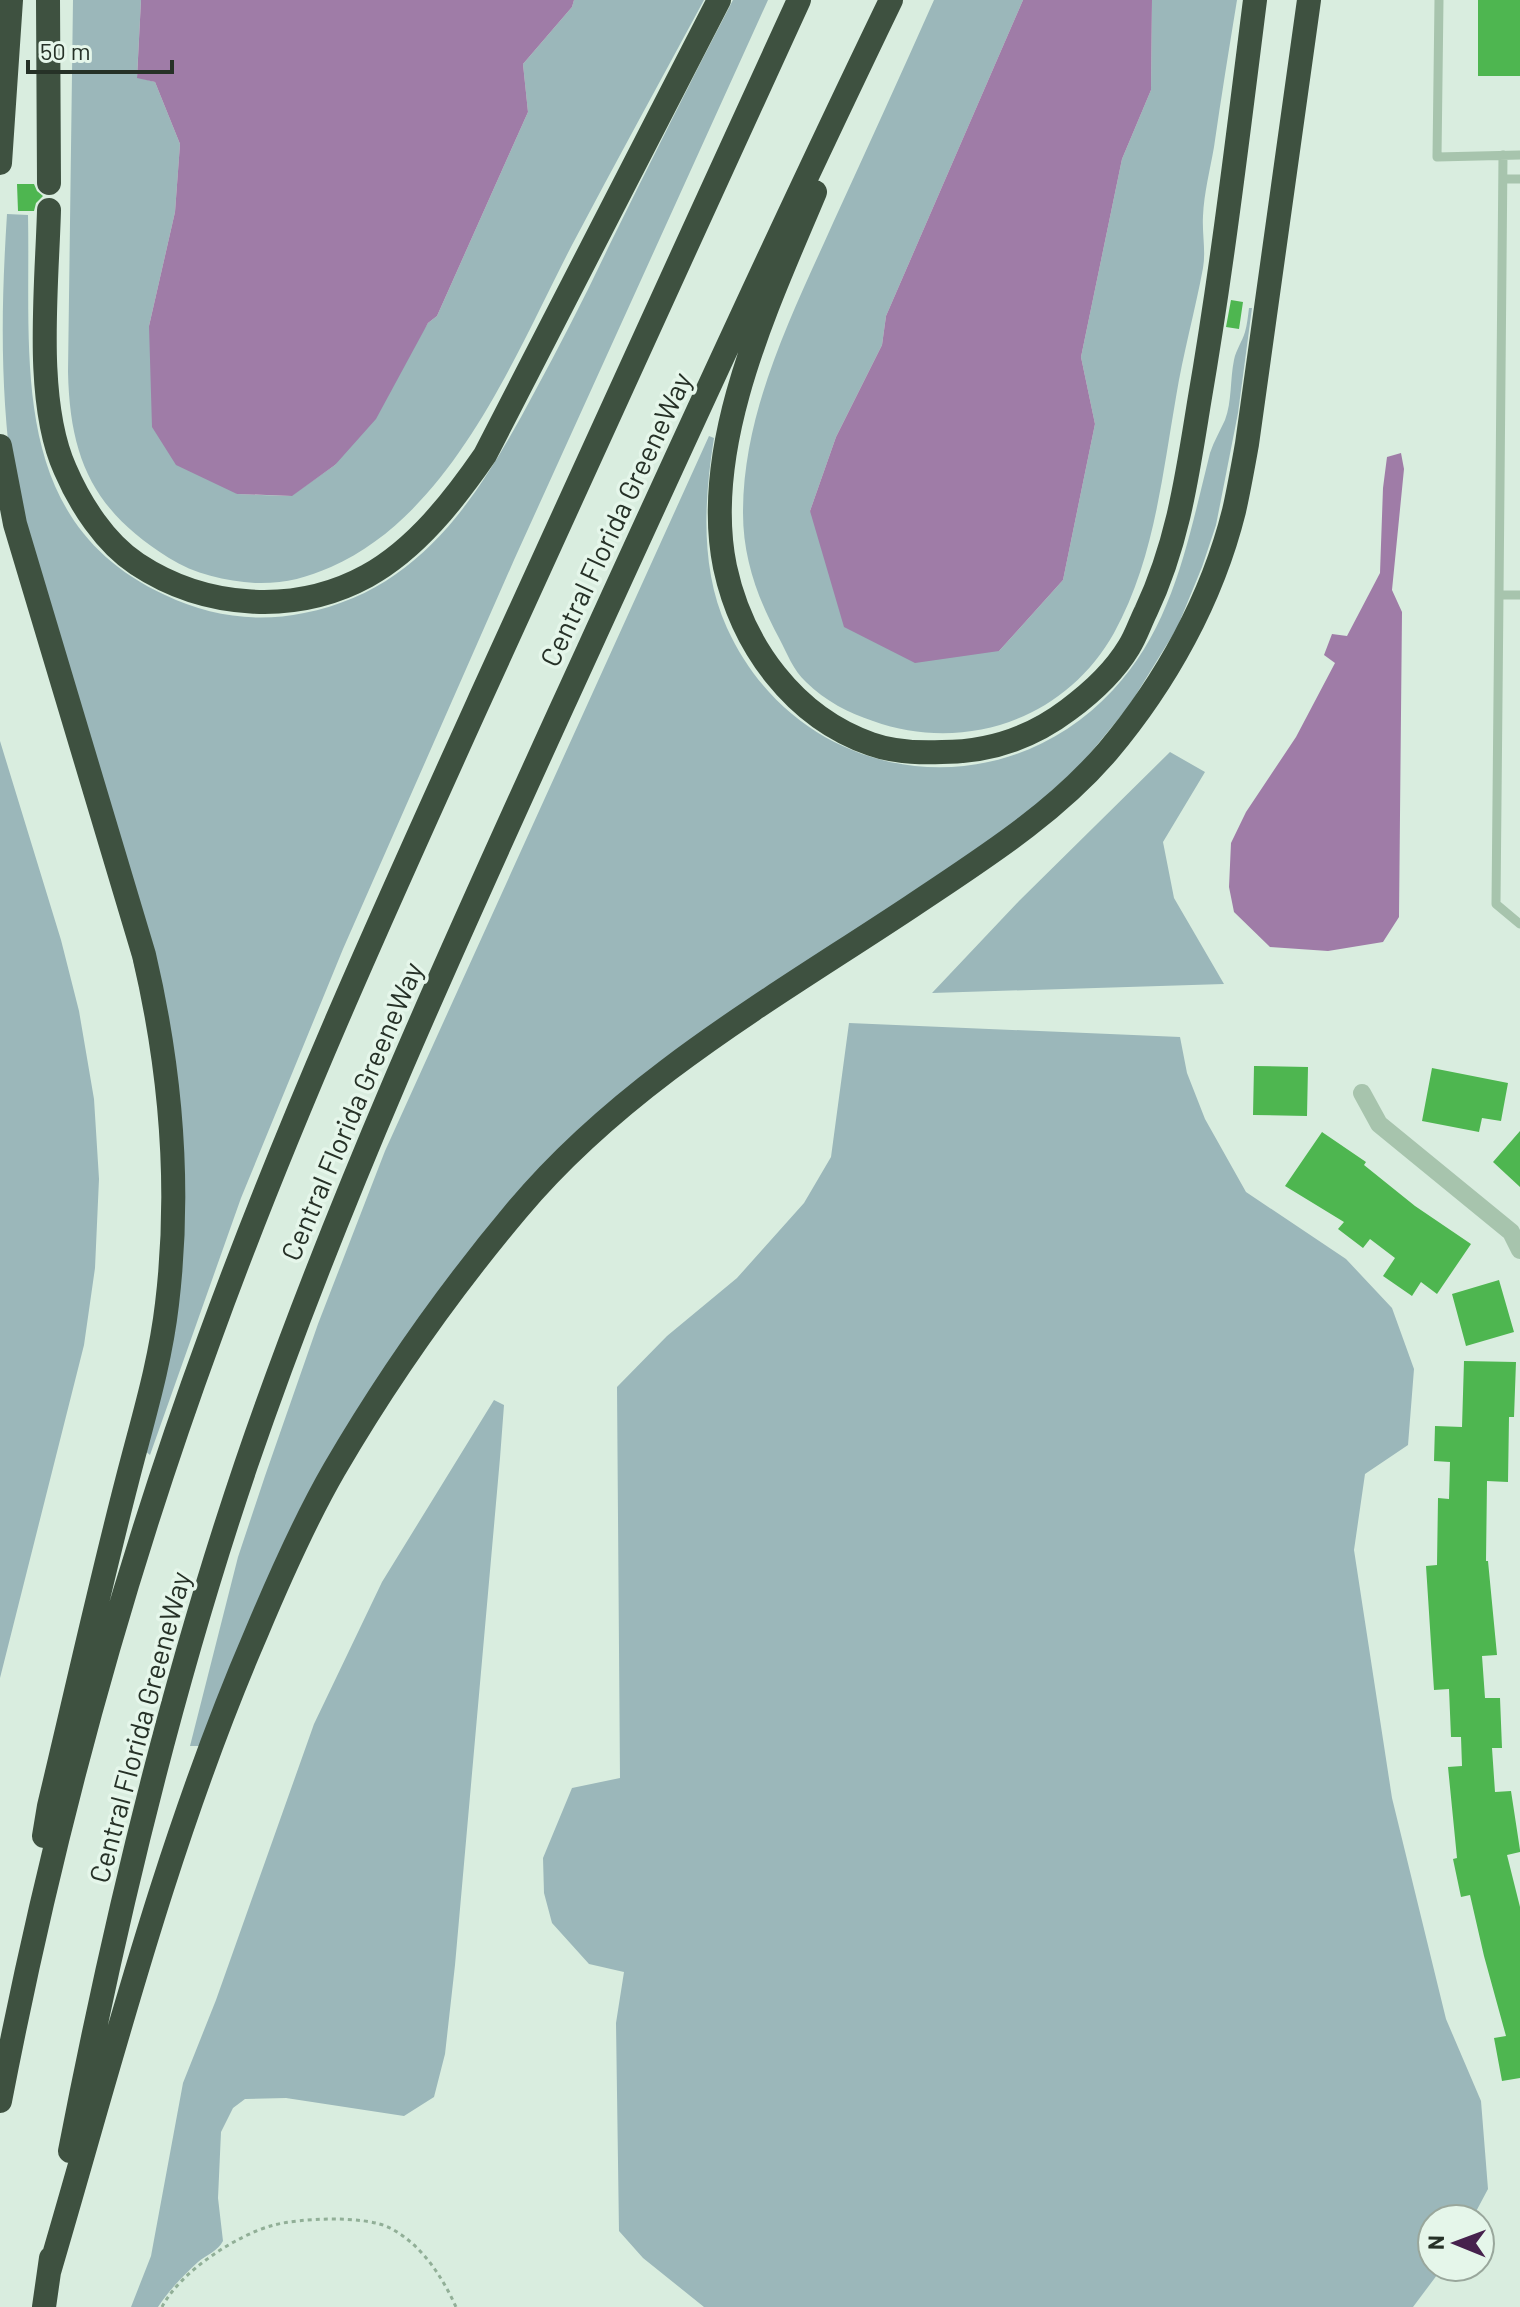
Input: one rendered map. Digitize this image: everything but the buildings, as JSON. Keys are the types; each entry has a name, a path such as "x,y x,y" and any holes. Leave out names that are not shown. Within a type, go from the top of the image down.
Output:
{"highway":[{"path":"0,163 11,0"},
{"path":"48,0 49,183"},
{"path":"49,210 46,370 50,422 64,467 102,531 135,563 164,580 196,592 244,602 323,596 368,576 412,542 460,490 485,455 719,0"},
{"name":"Central Florida GreeneWay","path":"0,2101 56,1844 110,1642 168,1459 245,1242 367,947 799,0"},
{"path":"893,0 762,319 746,366 724,468 721,521 725,566 737,609 752,643 776,678 812,712 835,728 873,745 917,753 981,749 1005,744 1051,723 1093,691 1129,648 1153,595 1179,523 1216,306 1255,0"},
{"name":"Central Florida GreeneWay","path":"44,2307 89,2054 154,1778 185,1664 245,1469 317,1269 438,979 777,236 893,0"},
{"path":"49,2272 171,1853 223,1711 281,1576 333,1472 450,1293 531,1194 584,1140 665,1072 1035,822 1107,751 1172,660 1207,591 1233,515 1247,444 1309,0"},
{"path":"0,446 15,524 144,955 159,1020 174,1158 174,1224 167,1306 152,1390 127,1480 49,1806 9,2052"}],"street":[{"path":"1362,1093 1379,1124 1511,1232 1520,1250"}],"lane":[{"path":"1439,0 1437,157 1520,155"},
{"path":"1503,155 1496,904 1520,924"},
{"path":"1504,179 1520,179"},
{"path":"1499,595 1520,595"}],"path":[{"path":"162,2307 183,2281 210,2256 274,2225 363,2219 391,2228 419,2251 443,2279 456,2307"}],"shaded area":[{"path":"73,0 141,0 137,77 155,82 180,144 175,212 149,326 237,494 291,496 335,465 428,323 437,316 528,112 523,64 572,7 574,0 704,0 502,382 476,428 446,471 412,510 374,542 322,571 294,580 265,583 210,576 169,558 143,540 105,502 81,457 74,432 68,372"},
{"path":"141,0 574,0 572,7 523,64 528,112 437,316 428,323 376,419 335,465 292,496 237,494 176,465 152,427 149,326 175,212 180,144 155,82 137,78"},
{"path":"733,0 768,0 514,560 343,949 241,1198 150,1455 144,1450 180,1147 13,483 3,348 7,214 28,215 28,326 38,432 53,481 77,525 114,564 165,595 216,613 251,617 286,616 346,601 383,583 415,559 444,532 492,466 572,321"},
{"path":"934,0 1023,0 886,316 882,345 836,437 810,511 999,651 1063,580 1095,424 1081,357 1122,159 1151,90 1152,0 1237,0 1205,199 1203,268 1155,518 1128,605 1094,663 1069,688 1041,707 1010,722 977,730 943,733 908,730 864,718 829,701 801,677 758,593 746,546 743,513 751,437 773,364"},
{"path":"1023,0 1152,0 1151,90 1122,159 1081,357 1095,424 1063,580 999,651 915,663 844,627 810,511 836,437 882,345 886,316"},
{"path":"1249,308 1252,308 1238,413 1216,525 1177,628 1129,706 1083,762 1017,823 723,1019 421,1315 201,1746 190,1746 238,1557 318,1324 385,1151 709,436 714,438 707,510 712,582 727,628 759,681 801,721 850,749 903,764 959,766 1014,755 1066,730 1113,690 1134,665 1151,637 1176,578 1210,453 1225,420 1234,360 1245,332"},
{"path":"1401,453 1404,469 1392,590 1402,612 1399,917 1383,942 1328,951 1270,947 1234,912 1229,887 1231,843 1246,812 1296,737 1335,663 1324,655 1332,634 1347,636 1380,573 1387,457"},
{"path":"0,741 61,940 79,1011 94,1099 99,1179 95,1268 84,1345 0,1678"},
{"path":"1170,752 1205,772 1163,842 1174,898 1224,984 932,993 1019,901"},
{"path":"849,1023 1180,1037 1187,1073 1205,1119 1246,1192 1346,1259 1392,1308 1414,1369 1408,1445 1365,1474 1354,1550 1392,1798 1446,2019 1481,2101 1488,2189 1481,2203 1416,2203 1416,2283 1431,2283 1413,2307 704,2307 643,2258 619,2231 616,2023 624,1972 589,1964 552,1923 544,1893 543,1858 572,1788 620,1778 617,1387 667,1336 737,1278 804,1203 831,1157"},
{"path":"494,1400 504,1405 500,1458 455,1965 445,2054 434,2097 404,2116 286,2098 245,2099 233,2108 221,2132 218,2198 223,2241 182,2278 158,2307 131,2307 151,2256 183,2083 216,2000 314,1724 382,1582"}]}
